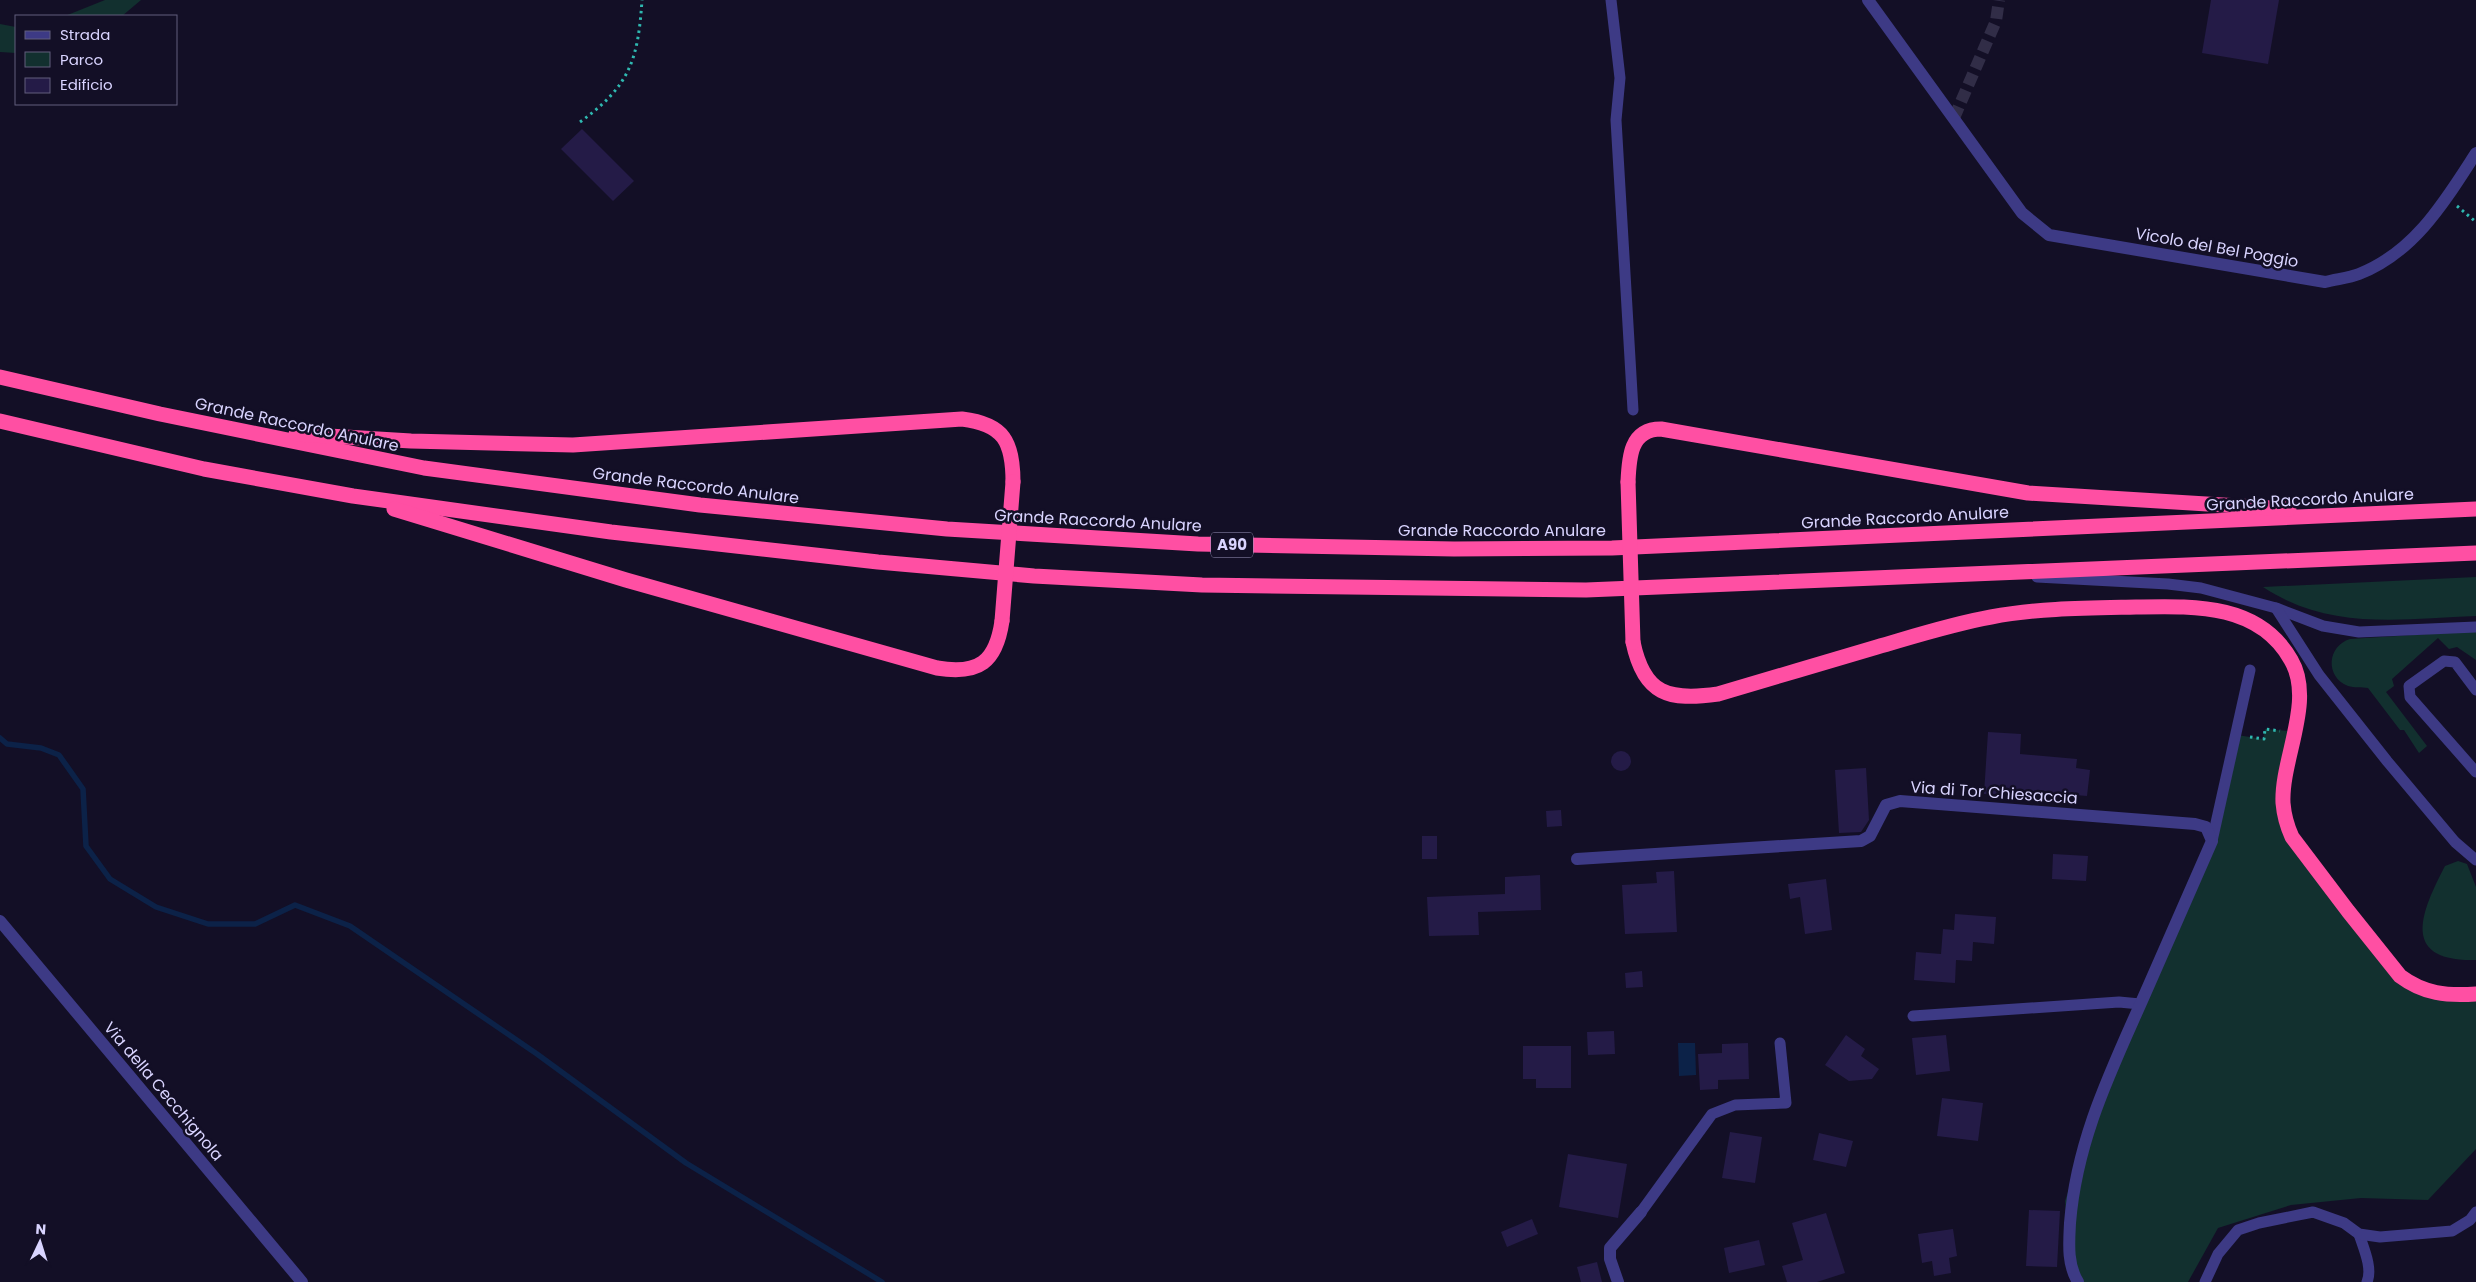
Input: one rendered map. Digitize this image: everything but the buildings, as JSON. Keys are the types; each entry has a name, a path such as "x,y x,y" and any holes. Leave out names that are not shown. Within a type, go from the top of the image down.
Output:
{"highway":[{"name":"Grande Raccordo Anulare","path":"0,377 239,430 424,468 700,505 947,529 1198,544 1454,549 1612,548 2476,509"},
{"path":"239,430 411,441 573,446 962,419 988,425 1002,434 1012,458 1013,482 1002,621 997,645 988,659 975,668 962,670 937,668 589,569 352,496"},
{"path":"0,421 204,469 352,496 611,532 878,562 1034,576 1202,585 1586,590 2476,553"},
{"path":"2368,514 2028,493 1661,429 1647,431 1637,438 1631,454 1628,482 1633,642 1643,674 1655,688 1668,694 1693,696 1718,694 1946,627 1992,617 2102,607 2204,607 2250,620 2268,632 2282,647 2292,661 2298,678 2295,732 2283,802 2287,825 2292,836 2400,976 2432,993 2476,994"}],"street":[{"name":"Vicolo del Bel Poggio","path":"1868,0 2022,213 2049,235 2325,282 2359,274 2384,261 2417,237 2447,198 2476,154"},
{"name":"Via di Tor Chiesaccia","path":"1577,859 1861,840 1870,836 1886,805 1900,801 2195,824 2206,827 2212,841"},
{"path":"2076,1281 2070,1263 2069,1243 2072,1203 2081,1153 2102,1091 2212,841"},
{"name":"Via della Cecchignola","path":"0,921 302,1282"},
{"path":"1618,1282 1610,1259 1610,1248 1641,1212"}],"lane":[{"path":"1611,0 1620,78 1616,120 1632,410"},
{"path":"1973,573 2168,584 2218,592 2276,608 2312,623 2341,630 2360,632 2476,627"},
{"path":"2276,608 2320,675 2387,761 2455,842 2476,860"},
{"path":"2476,690 2456,662 2444,660 2409,686 2410,697 2476,772"},
{"path":"2212,841 2250,670"},
{"path":"1913,1016 2118,1002 2140,1004"},
{"path":"1641,1212 1712,1114 1735,1106 1786,1103 1780,1043"},
{"path":"2206,1282 2218,1254 2238,1230 2259,1223 2313,1212 2344,1223 2359,1234 2380,1237 2452,1231 2470,1220 2476,1212"},
{"path":"2359,1234 2366,1255 2369,1277 2367,1282"}],"path":[{"path":"580,122 604,104 622,83 635,59 642,0"},
{"path":"2447,198 2476,222"},
{"path":"2237,735 2264,739 2265,729 2295,732"}],"green space":[{"path":"105,0 141,0 123,15 68,15"},
{"path":"0,24 15,27 15,53 0,52"},
{"path":"2476,577 2476,616 2420,619 2366,619 2314,611 2288,601 2263,587"},
{"path":"2476,631 2476,660 2457,647 2449,649 2438,638 2392,679 2394,686 2386,692 2427,746 2419,753 2404,730 2400,730 2368,688 2348,686 2335,676 2332,669 2333,655 2337,648 2350,639"},
{"path":"2265,729 2288,731 2284,792 2293,837 2420,989 2476,994 2476,1149 2428,1200 2361,1198 2291,1205 2218,1228 2188,1282 2079,1282 2069,1249 2065,1201 2088,1130 2212,841 2237,735 2263,739"},
{"path":"2458,861 2467,864 2476,887 2476,960 2452,958 2435,953 2426,943 2423,931 2424,916 2436,883 2445,866"}],"water":[{"path":"1678,1043 1695,1043 1696,1075 1679,1076"}],"waterway":[{"path":"0,738 7,744 41,748 59,755 83,789 86,846 110,879 156,907 208,924 255,924 295,905 350,926 537,1054 686,1163 882,1282"}],"tunnel":[{"path":"1954,118 1996,21 1999,0"}]}
